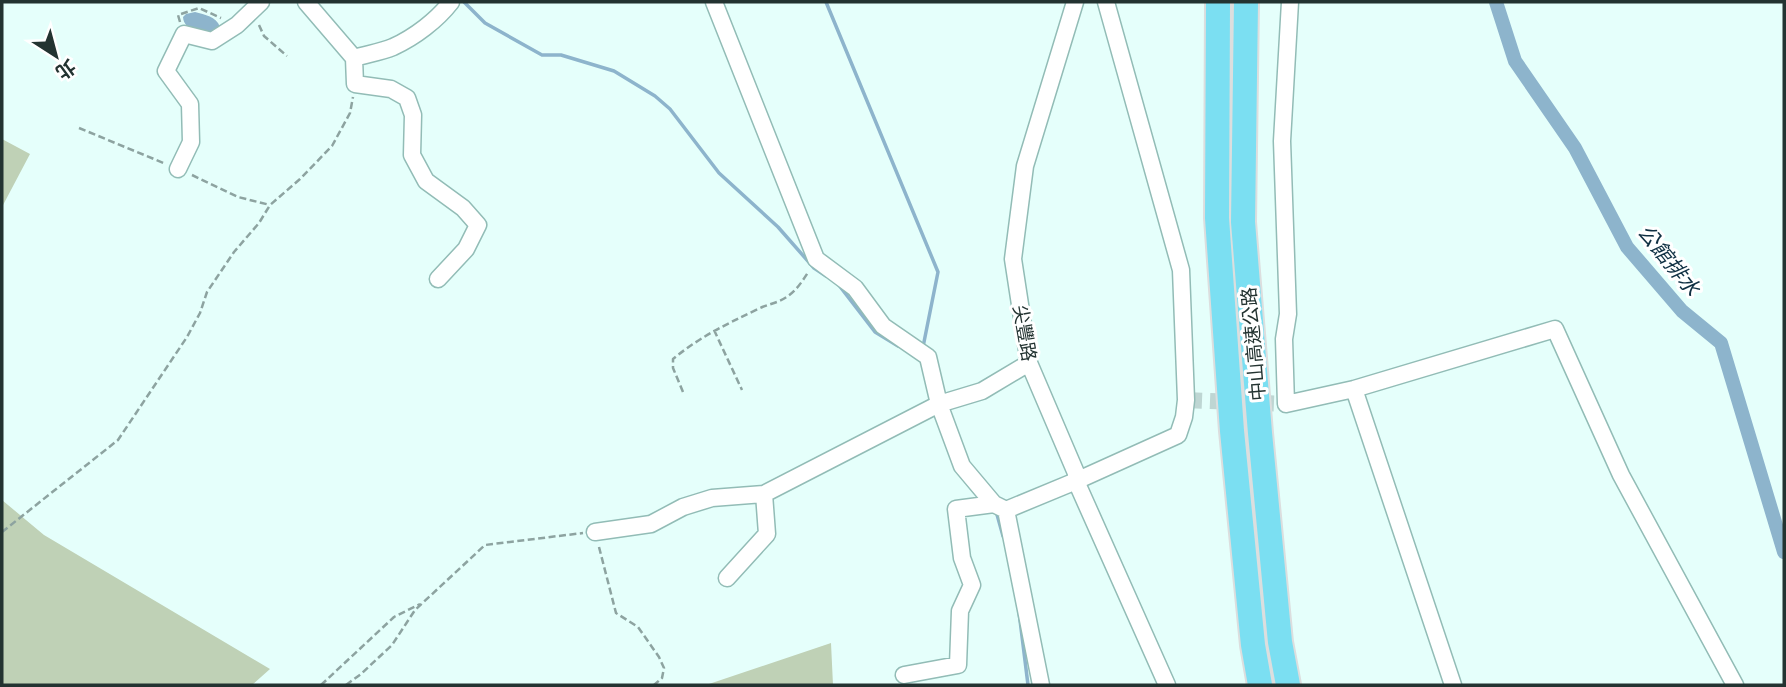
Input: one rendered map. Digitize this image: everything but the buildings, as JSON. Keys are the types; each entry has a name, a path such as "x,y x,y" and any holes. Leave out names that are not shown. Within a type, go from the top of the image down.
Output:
{"highway":[{"name":"中山高速公路","path":"1218,2 1217,218 1235,458 1253,645 1260,685"},
{"name":"中山高速公路","path":"1246,2 1243,222 1276,603 1288,685"}],"street":[{"path":"306,2 354,58 355,84 391,89 407,98 413,115 412,155 426,181 463,208 478,225 466,249 439,279"},
{"path":"354,58 393,47 441,15 451,2"},
{"path":"714,2 816,259 855,288 883,326 922,352 934,407 962,466 1000,507 1041,685"},
{"name":"尖豐路","path":"1075,2 1025,166 1013,259 1029,363 1076,473 1076,481 1167,685"},
{"path":"904,675 958,665 960,611 972,584 962,558 956,509 1000,507 1076,481 1178,435 1184,417 1186,400 1181,270 1106,2"},
{"path":"1290,2 1282,141 1288,314 1284,339 1286,404 1354,389 1555,329 1621,475 1735,685"},
{"path":"178,169 191,142 190,104 166,71 184,34 212,41 237,25 257,5"},
{"path":"595,532 651,524 683,507 712,498 764,494 934,407 982,391 1029,363"},
{"path":"1354,389 1452,685"},
{"path":"727,578 767,534 764,494"}],"path":[{"path":"257,5 264,36 287,56"},
{"path":"184,34 178,15 199,8 237,25"},
{"path":"2,532 118,440 187,337 200,313 207,292 234,252 270,205 332,146 350,113 355,84"},
{"path":"683,392 673,368 673,359 714,330 788,296 800,284 816,259"},
{"path":"714,330 742,390"},
{"path":"346,685 392,645 415,610 485,545 595,532 616,613 638,627 664,668 662,678 653,685"},
{"path":"321,685 394,617 423,603"}],"green space":[{"path":"2,139 30,154 2,207"},
{"path":"2,500 44,535 270,669 252,685 2,685"},
{"path":"831,643 833,685 706,685"}],"water":[{"path":"195,12 213,18 220,27 213,33 190,28 183,17"}],"waterway":[{"path":"464,2 485,23 542,55 561,55 614,71 655,96 670,109 719,173 778,227 814,268 826,276"},
{"path":"826,2 938,272 923,347"},
{"name":"公館排水","path":"1496,2 1515,61 1575,148 1627,247 1682,311 1721,343 1784,552"},
{"path":"838,284 875,332 898,346"},
{"path":"996,511 1003,536"},
{"path":"1019,612 1028,685"}],"tunnel":[{"path":"1186,400 1286,404"}]}
